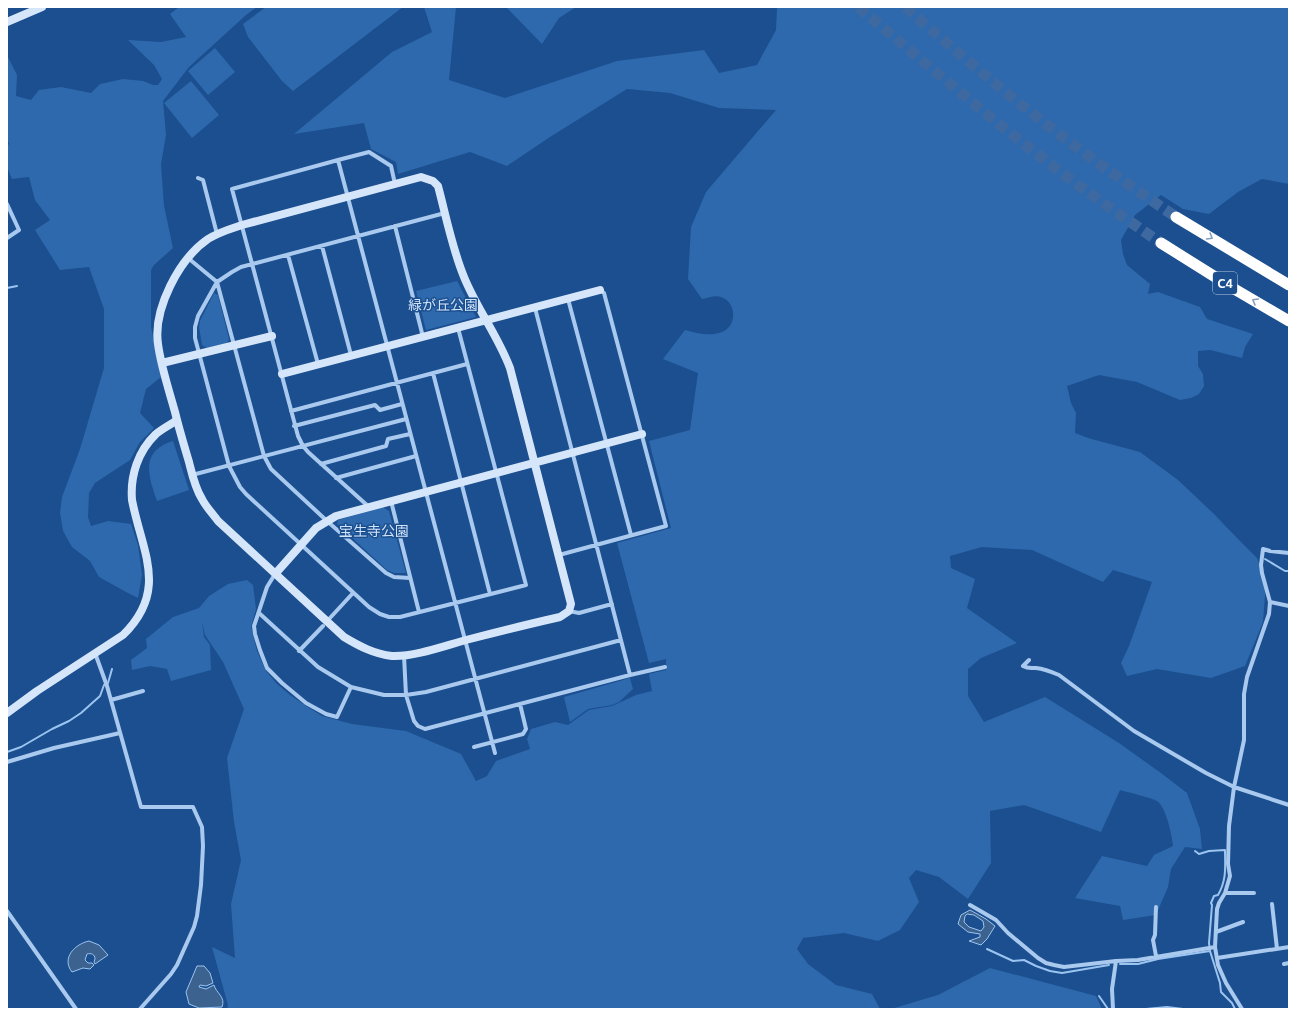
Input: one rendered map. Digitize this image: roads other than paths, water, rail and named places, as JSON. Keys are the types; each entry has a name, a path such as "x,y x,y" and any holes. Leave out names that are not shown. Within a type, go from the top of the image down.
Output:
{"highway":[{"name":"C4","path":"1176,217 1289,284"},
{"name":"C4","path":"1161,243 1289,321"}],"street":[{"path":"7,22 42,7"},
{"path":"369,507 303,446 294,426 282,374 232,189 369,152 391,166 395,184"},
{"path":"338,160 495,753"},
{"path":"569,611 571,604 510,368 499,343 464,278 457,259 438,186 433,180 421,177 242,225 216,234 207,240 188,258 170,287 159,313 157,327 158,344 162,363 192,475 201,498 218,521 344,637 360,647 375,652 391,656 404,656 560,616 569,611 579,613 612,604"},
{"path":"198,178 203,180 216,234"},
{"path":"7,204 19,230 7,238"},
{"path":"445,213 241,267 217,282 198,316 195,327 195,338 229,466 240,487 368,607 389,617 419,612 526,585 458,328"},
{"path":"395,226 423,337"},
{"path":"322,246 351,356"},
{"path":"288,255 318,364"},
{"path":"188,258 217,282 264,456 272,469 327,521 386,573 394,577 410,578"},
{"path":"282,374 600,290 604,293 666,526 559,555"},
{"path":"568,299 631,535"},
{"path":"535,308 630,675"},
{"path":"162,363 272,336"},
{"path":"291,410 467,364"},
{"path":"433,373 490,594"},
{"path":"294,426 375,405 380,410 402,404"},
{"path":"192,475 406,419"},
{"path":"7,713 37,691 123,635 133,625 146,602 150,574 148,559 132,500 133,477 137,461 145,447 155,435 177,420"},
{"path":"321,464 386,446 388,439 410,434"},
{"path":"351,687 337,717 326,714 306,703 292,693 267,668 260,650 254,626 267,587 276,573 316,528 336,516 642,434"},
{"path":"336,478 416,456"},
{"path":"391,502 419,612"},
{"path":"1242,1009 1226,983 1214,947 1217,909 1225,893 1230,876 1228,864 1229,826 1234,787 1244,740 1244,694 1247,677 1269,614 1270,602 1261,565 1263,549 1289,553"},
{"path":"330,618 353,593"},
{"path":"1270,602 1289,606"},
{"path":"259,613 318,667 351,687 384,695 406,695 426,692 621,640"},
{"path":"299,651 323,626"},
{"path":"95,653 111,700 141,807 192,807 202,827 203,861 197,916 194,927 177,965 171,974 140,1009"},
{"path":"404,656 406,695 414,721 418,726 425,729 665,667"},
{"path":"1029,660 1023,666 1028,669 1035,668 1048,670 1059,675 1134,731 1206,773 1234,787 1289,805"},
{"path":"111,700 143,691"},
{"path":"474,747 523,734 526,730 520,704"},
{"path":"7,762 54,748 120,733"},
{"path":"1225,893 1254,893"},
{"path":"1272,904 1277,949"},
{"path":"970,905 996,920 1023,946 1046,963 1064,966 1138,960 1214,947"},
{"path":"1156,907 1155,934 1153,940 1156,956"},
{"path":"7,911 76,1009"},
{"path":"1216,932 1243,922"},
{"path":"1217,958 1289,947"},
{"path":"1113,1009 1112,989 1116,961"}],"waterway":[{"path":"7,288 17,286"},
{"path":"1265,559 1285,571 1289,571"},
{"path":"7,752 21,747 81,713 100,696 104,685 108,683 112,669"},
{"path":"1195,851 1199,854 1209,851 1225,850 1225,873 1223,884 1218,895 1214,896 1211,903 1209,943 1221,992 1232,1003 1235,1009"},
{"path":"987,949 1013,961 1024,960 1050,971 1062,973 1109,965"},
{"path":"1120,964 1138,964 1158,959 1210,951"},
{"path":"1099,996 1108,1009"},
{"path":"1146,1009 1167,1007 1183,1009"}],"tunnel":[{"path":"858,7 968,99 1051,165 1161,243"},
{"path":"905,7 1036,116 1100,164 1176,217"}],"park label":[{"name":"緑が丘公園","path":"443,305"},
{"name":"宝生寺公園","path":"374,531"}]}
